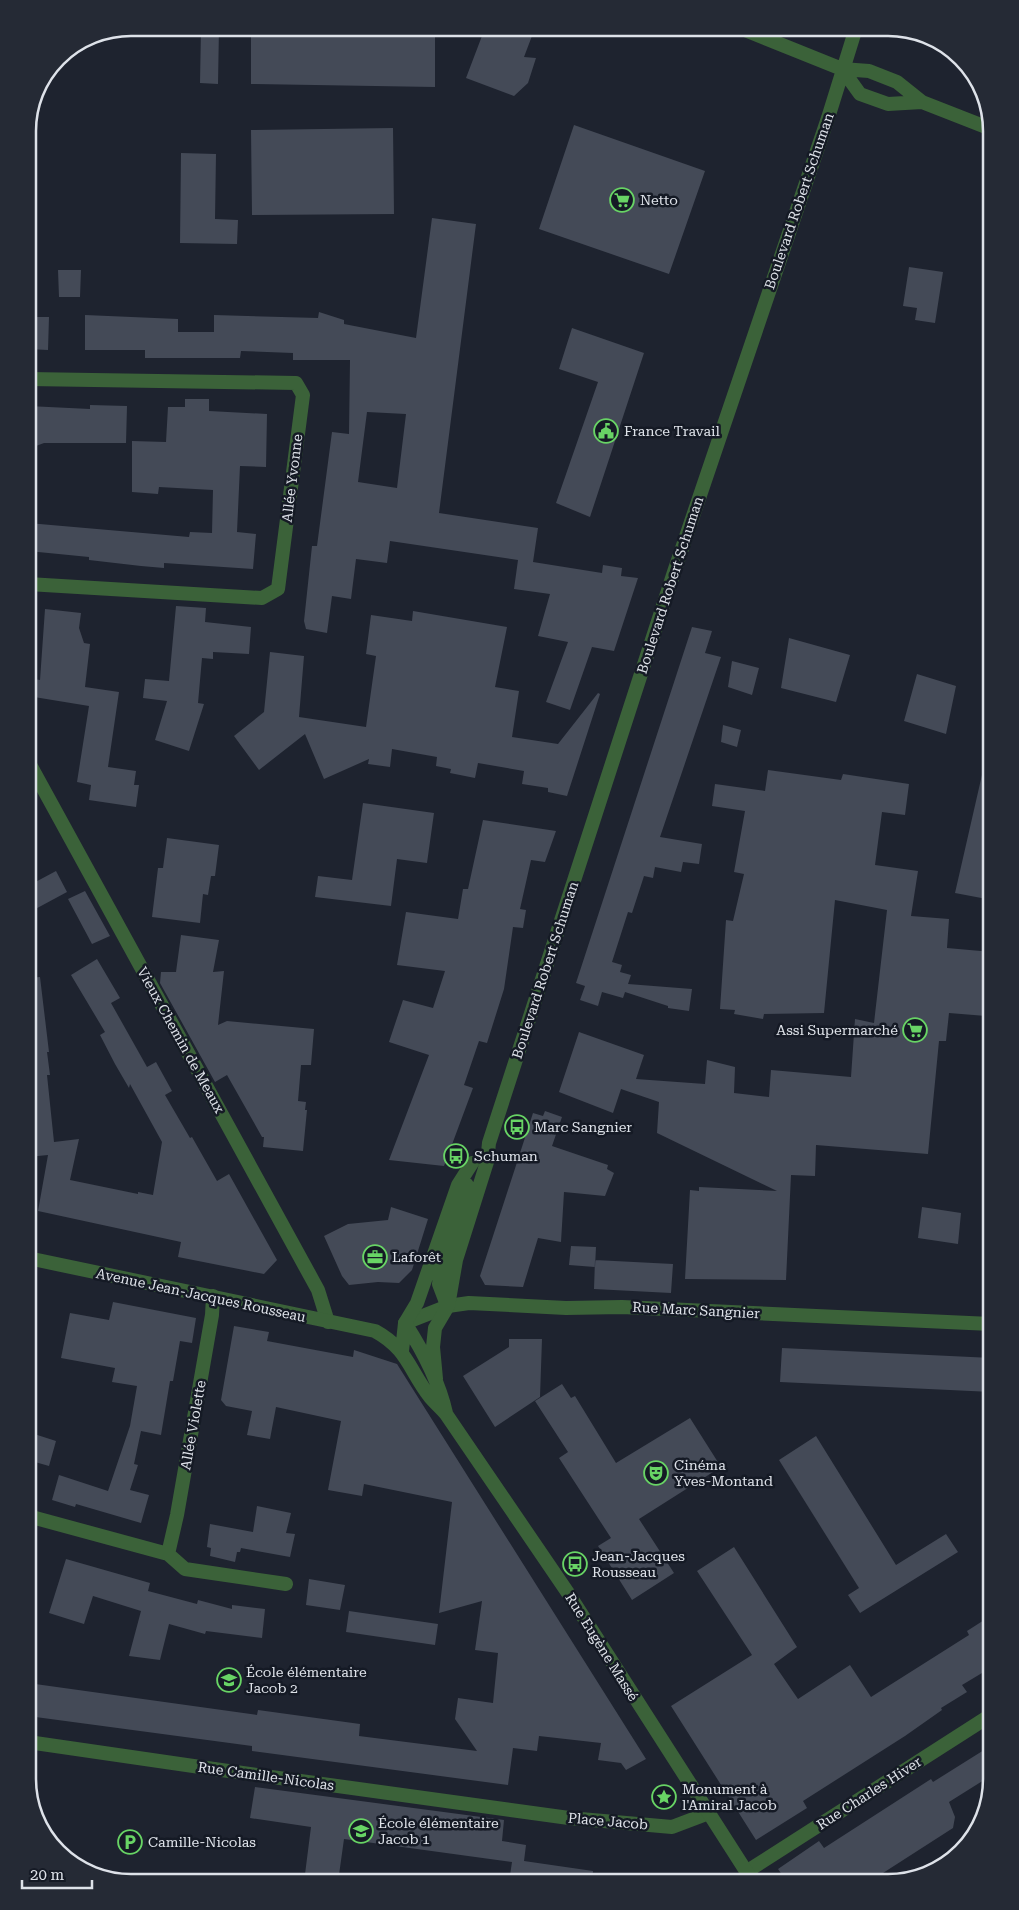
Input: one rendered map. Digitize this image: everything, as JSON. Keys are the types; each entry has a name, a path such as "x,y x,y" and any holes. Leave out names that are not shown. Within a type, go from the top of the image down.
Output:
{"street":[{"path":"760,36 842,69 870,71 897,82 922,102 983,126"},
{"name":"Boulevard Robert Schuman","path":"448,1306 456,1260 487,1162 489,1144 674,572 853,36"},
{"path":"842,69 860,94 888,104 922,102"},
{"name":"Allée Yvonne","path":"36,379 296,382 303,395 278,589 262,598 36,584"},
{"name":"Vieux Chemin de Meaux","path":"36,776 318,1290 328,1322"},
{"name":"Boulevard Robert Schuman","path":"405,1323 417,1303 445,1217 458,1185 472,1163 489,1144"},
{"name":"Boulevard Robert Schuman","path":"448,1306 439,1284 443,1256 466,1189 472,1163"},
{"name":"Avenue Jean-Jacques Rousseau","path":"36,1260 375,1331 391,1340 402,1351"},
{"name":"Allée Violette","path":"168,1554 177,1515 212,1315 213,1296"},
{"name":"Rue Marc Sangnier","path":"405,1323 448,1306 469,1304 566,1308 622,1307 983,1324"},
{"name":"Rue Eugène Massé","path":"436,1379 432,1347 435,1328 448,1306"},
{"path":"402,1351 405,1323"},
{"name":"Avenue Jean-Jacques Rousseau","path":"375,1331 405,1323"},
{"name":"Rue Eugène Massé","path":"405,1323 419,1345 441,1390 446,1414"},
{"name":"Rue Eugène Massé","path":"402,1351 430,1396 446,1414 568,1593 748,1874"},
{"path":"36,1518 168,1554 184,1569 286,1584"},
{"name":"Rue Charles Hiver","path":"754,1874 983,1721"},
{"name":"Rue Camille-Nicolas","path":"36,1743 506,1808"},
{"name":"Place Jacob","path":"506,1808 569,1818 672,1827 709,1813"}],"building":[{"path":"201,36 219,36 218,84 200,83"},
{"path":"251,36 435,36 435,87 251,84"},
{"path":"482,36 532,36 524,57 536,58 528,83 514,96 466,78"},
{"name":"Netto","path":"574,125 705,171 669,274 539,229"},
{"path":"393,128 394,214 252,215 251,130"},
{"path":"181,153 216,154 215,219 238,220 237,244 180,243"},
{"path":"432,218 476,224 439,513 538,528 533,562 602,573 603,565 622,568 621,576 638,578 614,651 592,647 570,710 546,702 568,642 538,636 550,594 514,589 518,560 390,541 387,563 356,559 351,599 332,596 327,633 306,629 304,621 312,546 317,546 332,432 349,434 350,360 293,360 293,353 241,351 240,358 145,358 145,350 85,350 85,315 178,319 178,332 214,332 214,315 318,318 319,312 344,320 344,324 416,338","holes":["367,412 406,414 397,488 358,482"]},
{"path":"909,267 943,272 935,323 915,320 917,308 903,306"},
{"path":"58,270 81,270 80,297 59,297"},
{"path":"36,317 49,317 48,350 36,349"},
{"path":"572,328 644,353 590,517 556,503 598,382 559,369"},
{"path":"185,399 209,399 209,411 267,414 266,467 240,466 237,532 256,534 253,569 164,563 164,568 36,552 36,524 189,537 190,532 212,533 213,490 159,487 158,494 132,492 132,441 166,442 168,407 185,407"},
{"path":"90,405 127,406 126,443 44,443 36,446 36,406 90,409"},
{"path":"176,606 206,608 205,622 251,627 249,654 213,652 213,659 202,658 198,703 204,704 189,751 155,740 167,701 143,698 145,679 169,681"},
{"path":"45,609 81,613 79,628 84,643 90,644 85,687 119,692 108,767 136,771 134,785 139,785 136,807 89,800 91,785 77,782 89,706 36,697 36,679 40,680"},
{"path":"413,611 507,627 495,687 519,691 512,737 558,744 598,693 600,694 567,796 548,792 548,788 522,784 524,771 478,763 475,778 450,773 451,769 436,766 437,757 392,749 390,767 368,764 369,759 324,779 305,734 259,770 234,736 264,712 270,652 304,656 299,717 366,727 376,656 366,654 371,615 412,621"},
{"path":"692,627 712,631 705,653 721,657 660,837 702,844 699,864 683,862 681,872 655,867 653,878 644,876 632,913 628,912 612,962 622,965 620,972 631,975 628,984 692,989 689,1011 668,1008 668,1006 625,992 623,998 602,992 598,1006 580,1000 585,986 576,983"},
{"path":"789,638 850,655 836,702 781,688"},
{"path":"732,661 759,668 752,695 728,687"},
{"path":"917,674 956,686 946,734 904,721"},
{"path":"723,725 741,730 737,747 721,742"},
{"path":"768,770 841,780 843,774 909,784 905,815 882,812 875,865 918,871 911,916 949,919 947,948 983,951 983,1016 949,1013 946,1041 939,1041 928,1154 816,1145 815,1176 791,1175 786,1280 685,1279 690,1190 699,1191 699,1187 777,1191 657,1133 659,1102 621,1089 613,1113 559,1092 579,1032 644,1055 636,1079 705,1084 707,1060 735,1067 734,1093 769,1097 771,1070 851,1077 855,1019 874,1023 887,910 835,900 824,1013 764,1014 763,1019 734,1014 735,1010 720,1009 726,920 733,921 744,874 734,872 745,811 712,806 715,784 765,791"},
{"path":"983,770 983,898 955,893"},
{"path":"363,803 434,813 427,863 397,859 391,906 315,897 318,876 352,880"},
{"path":"483,820 556,831 545,862 531,860 520,909 526,910 523,928 513,927 504,989 487,1043 479,1041 464,1085 473,1088 444,1166 389,1160 429,1055 389,1042 403,1000 433,1008 445,971 397,965 406,912 458,919 463,889 468,889"},
{"path":"167,838 219,845 215,876 211,876 208,895 203,894 200,923 152,917 158,868 163,868"},
{"path":"56,871 67,892 36,909 36,882"},
{"path":"85,891 110,936 92,944 68,899"},
{"path":"181,935 219,940 213,972 224,971 218,1025 227,1021 314,1029 311,1065 301,1065 298,1101 306,1102 305,1110 307,1110 303,1151 263,1147 264,1137 262,1137 227,1075 215,1082 160,983 161,972 176,972"},
{"path":"97,959 120,998 111,1003 147,1067 156,1062 172,1091 165,1095 190,1138 192,1137 217,1181 229,1174 277,1260 264,1274 178,1257 181,1242 38,1211 48,1155 36,1156 36,977 40,977 49,1052 47,1052 50,1075 47,1075 54,1142 79,1139 70,1180 138,1194 138,1192 153,1195 162,1142 130,1084 129,1088 115,1064 100,1035 105,1032 71,975"},
{"path":"545,1111 562,1117 552,1146 608,1165 607,1169 614,1173 605,1196 564,1192 561,1242 538,1238 523,1287 485,1285 480,1276 533,1113 543,1116"},
{"path":"391,1207 428,1219 412,1270 399,1283 378,1282 349,1285 342,1276 324,1236 348,1224 388,1220"},
{"path":"922,1207 961,1213 958,1244 918,1238"},
{"path":"571,1246 596,1247 595,1267 569,1265"},
{"path":"595,1260 673,1264 671,1293 594,1289"},
{"path":"113,1302 196,1318 192,1343 180,1341 173,1381 170,1381 161,1435 141,1431 134,1464 138,1465 130,1490 149,1495 141,1523 76,1504 75,1507 52,1500 59,1475 108,1491 130,1426 137,1386 112,1382 115,1368 61,1358 70,1313 109,1320"},
{"path":"234,1326 269,1332 267,1341 353,1357 354,1350 397,1364 646,1759 626,1770 621,1763 598,1760 601,1743 539,1736 537,1751 513,1748 508,1785 252,1751 252,1746 36,1717 36,1684 257,1715 258,1710 360,1724 359,1736 477,1751 455,1719 458,1698 493,1703 498,1653 475,1650 482,1601 439,1613 452,1502 364,1484 362,1496 328,1490 341,1421 276,1407 270,1439 247,1435 252,1411 226,1406 221,1400"},
{"path":"509,1339 542,1339 540,1397 495,1427 463,1376 509,1347"},
{"path":"782,1348 983,1358 983,1392 780,1382"},
{"name":"Cinéma Yves-Montand","path":"562,1384 571,1398 575,1396 616,1463 690,1418 721,1467 639,1519 674,1573 632,1600 598,1546 611,1538 559,1458 568,1452 535,1401"},
{"path":"36,1435 56,1441 49,1466 36,1462"},
{"path":"816,1436 896,1565 946,1534 958,1552 860,1613 848,1595 859,1588 779,1460"},
{"path":"257,1506 291,1513 286,1533 295,1534 290,1557 241,1548 240,1552 237,1552 235,1562 210,1556 211,1548 207,1547 210,1524 253,1532"},
{"path":"734,1547 797,1647 774,1664 798,1699 850,1665 871,1697 969,1635 967,1631 983,1621 983,1672 962,1685 967,1692 941,1708 942,1710 905,1736 803,1801 807,1808 756,1840 671,1706 752,1655 697,1571"},
{"path":"66,1559 150,1583 148,1591 197,1604 198,1600 232,1609 232,1605 265,1609 262,1638 206,1631 205,1634 169,1624 160,1660 129,1656 141,1611 93,1596 84,1624 49,1613"},
{"path":"309,1579 345,1585 340,1610 306,1605"},
{"path":"349,1611 438,1624 435,1645 346,1632"},
{"path":"983,1751 983,1781 949,1802 955,1817 953,1828 881,1874 781,1874 778,1869 819,1841 824,1848 931,1779 933,1782"},
{"path":"255,1787 504,1820 502,1841 526,1845 524,1861 593,1871 593,1874 510,1874 512,1862 344,1839 339,1874 305,1874 311,1827 250,1818"}],"place":[{"name":"Netto","path":"622,200"},
{"name":"France Travail","path":"606,431"},
{"name":"Assi Supermarché","path":"915,1030"},
{"name":"Marc Sangnier","path":"517,1127"},
{"name":"Schuman","path":"456,1156"},
{"name":"Laforêt","path":"375,1257"},
{"name":"Cinéma Yves-Montand","path":"656,1473"},
{"name":"Jean-Jacques Rousseau","path":"575,1564"},
{"name":"École élémentaire Jacob 2","path":"229,1680"},
{"name":"Monument à l'Amiral Jacob","path":"664,1797"},
{"name":"École élémentaire Jacob 1","path":"361,1831"},
{"name":"Camille-Nicolas","path":"130,1842"}]}
